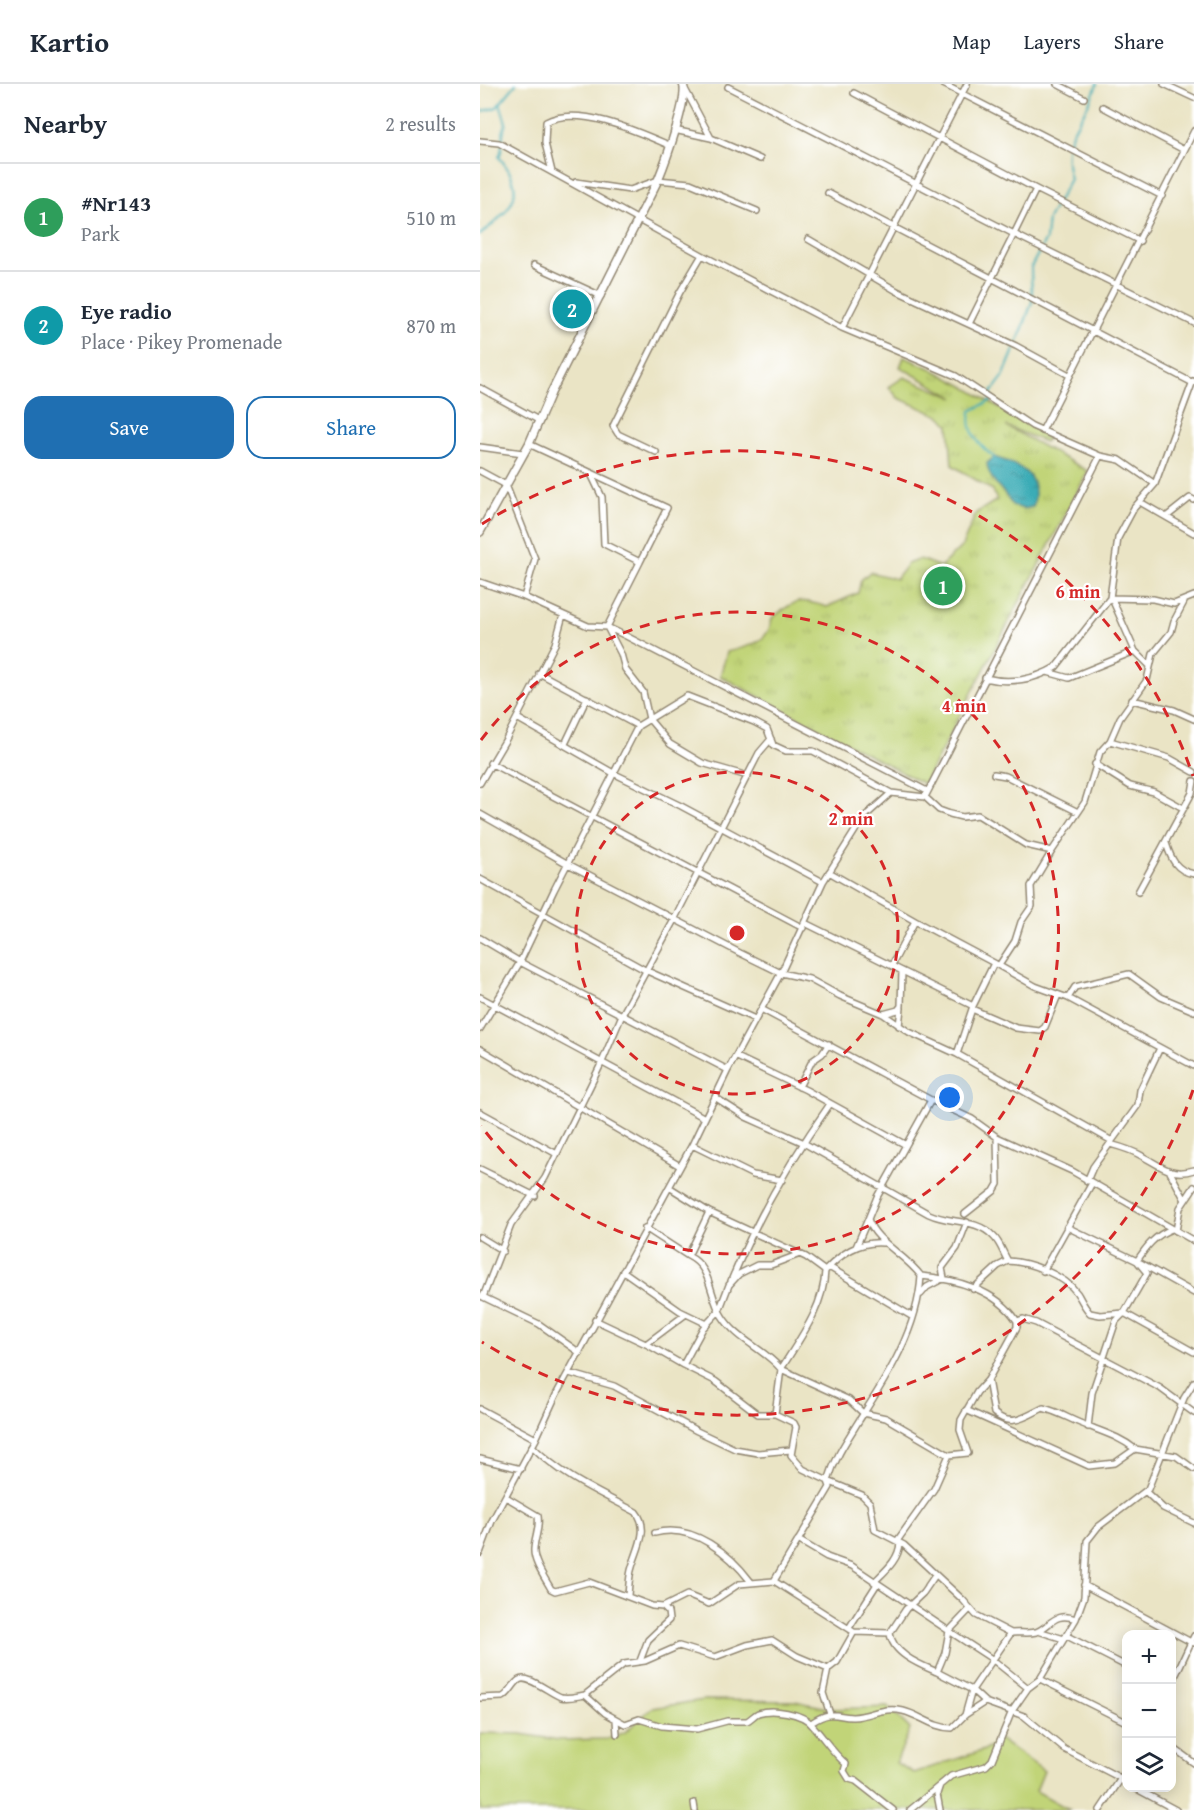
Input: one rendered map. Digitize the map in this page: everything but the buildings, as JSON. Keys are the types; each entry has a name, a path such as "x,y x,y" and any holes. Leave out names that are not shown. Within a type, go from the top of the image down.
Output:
{"street":[{"path":"943,84 1162,196"},
{"path":"842,328 967,84"},
{"path":"1057,84 1084,98"},
{"path":"1164,84 1194,98"},
{"path":"480,532 529,444 551,393 658,180 671,146 684,87"},
{"path":"684,87 711,138"},
{"path":"728,87 1014,234 1194,323"},
{"path":"854,93 1140,241"},
{"path":"1103,107 1184,150"},
{"path":"552,172 545,143 546,122 565,114 628,129 671,146"},
{"path":"674,130 711,138 760,159"},
{"path":"1042,431 1091,330 1140,241 1194,130"},
{"path":"480,141 499,143 702,255 842,328 956,376 1042,431 1100,456 1120,460 1155,484"},
{"path":"570,181 630,190 658,180 690,183 757,211"},
{"path":"969,324 1036,189"},
{"path":"828,193 991,279 1193,381 1155,484 1140,502 1116,544 1111,598 1135,651 1150,666"},
{"path":"808,238 869,275 1069,375"},
{"path":"656,452 618,434 613,426 680,292 702,255"},
{"path":"534,265 601,296"},
{"path":"480,388 540,421"},
{"path":"529,444 667,508 607,627"},
{"path":"480,447 523,453"},
{"path":"926,794 1100,456"},
{"path":"480,471 506,485 535,559 524,597"},
{"path":"591,474 602,496 604,544 640,562"},
{"path":"1166,517 1190,498 1194,500"},
{"path":"1140,502 1194,533"},
{"path":"480,582 524,597 588,626 607,627 711,677 926,794 939,810 962,817 978,815 1026,845 1052,851"},
{"path":"1111,598 1153,599 1174,604 1184,602 1194,596"},
{"path":"985,678 998,681 1020,680 1056,667 1111,598"},
{"path":"957,1054 973,1007 997,964 1015,940 1021,922 1032,906 1031,886 1078,812 1088,793 1095,764 1132,700 1147,680 1153,654 1171,632 1184,602"},
{"path":"480,783 555,644 563,615"},
{"path":"607,627 626,669 643,692 649,719 670,744 702,763 748,777"},
{"path":"1047,672 1069,678 1135,651"},
{"path":"539,673 638,726"},
{"path":"480,1029 520,962 638,726 687,696 767,729 773,745 786,750 813,751 891,793 926,794"},
{"path":"565,744 586,698"},
{"path":"1132,700 1174,710 1194,718"},
{"path":"517,718 615,774 823,882"},
{"path":"580,1353 539,1324 482,1296 511,1225 534,1196 602,1062 645,970 675,920 759,753 771,739"},
{"path":"1110,741 1169,758 1194,772"},
{"path":"490,763 697,874 804,926 892,965 1016,1028 1040,1031 1046,1027 1059,995"},
{"path":"1095,764 1130,786 1154,792 1183,808"},
{"path":"994,774 1006,776 1078,812"},
{"path":"1138,892 1192,793 1194,781"},
{"path":"480,1552 481,1545 595,1320 692,1145 755,1019 763,1010 823,882 863,818 891,793"},
{"path":"480,814 568,864 781,973 809,980 883,1014 898,1026 957,1054 1111,1142 1141,1155 1170,1172 1179,1174 1194,1170"},
{"path":"1166,843 1174,864 1187,873 1194,874"},
{"path":"829,872 1035,986 1068,998 1194,1066"},
{"path":"480,879 645,970 755,1019"},
{"path":"892,965 915,921"},
{"path":"480,938 520,962 728,1070"},
{"path":"898,1026 902,971"},
{"path":"1068,998 1075,987 1129,974 1161,997 1194,1011"},
{"path":"480,997 705,1118"},
{"path":"883,1014 898,1010 901,1006"},
{"path":"763,1010 931,1100 972,1119 997,1137 1058,1164 1194,1240"},
{"path":"799,1087 812,1061 822,1054 829,1044"},
{"path":"1043,1271 1111,1142 1138,1105 1140,1090 1160,1048"},
{"path":"480,1049 580,1105 680,1166"},
{"path":"736,1057 799,1087 906,1145"},
{"path":"716,1098 746,1117 802,1142 936,1217 968,1222 992,1234 1008,1261"},
{"path":"856,1247 882,1187 931,1100"},
{"path":"683,1365 707,1324 719,1311 750,1234 802,1142 830,1104"},
{"path":"480,1112 555,1153"},
{"path":"965,1214 994,1191 998,1184 997,1137"},
{"path":"692,1145 753,1175 782,1180"},
{"path":"480,1169 534,1196"},
{"path":"1170,1172 1185,1200"},
{"path":"669,1186 709,1212 750,1234 800,1254 913,1317"},
{"path":"1174,1230 1180,1208 1194,1187"},
{"path":"688,1256 709,1212"},
{"path":"774,1581 827,1497 830,1487 828,1481 838,1453 896,1361 920,1296 921,1276 904,1256 883,1243 868,1219"},
{"path":"944,1278 942,1268 957,1248 968,1222"},
{"path":"1067,1227 1137,1261 1194,1293"},
{"path":"645,1228 702,1265 719,1311 741,1338 770,1355 781,1369 849,1400 863,1413 886,1418 949,1455 968,1454 959,1424 977,1392 988,1380 1017,1327 1017,1321 1000,1304 961,1281 921,1276"},
{"path":"1137,1261 1151,1242 1162,1232 1174,1230"},
{"path":"480,1237 502,1251"},
{"path":"775,1414 781,1369 814,1311 824,1285 827,1269 839,1257 856,1247 883,1243"},
{"path":"729,1285 739,1274 751,1268 771,1265 800,1254"},
{"path":"973,1289 998,1266 1008,1261 1020,1262 1043,1271 1076,1292 1090,1313 1100,1315 1124,1313 1194,1352"},
{"path":"1088,1427 1092,1393 1116,1321 1124,1313 1147,1273 1137,1261"},
{"path":"623,1272 686,1314 707,1324"},
{"path":"920,1296 927,1287 944,1278"},
{"path":"646,1344 686,1314"},
{"path":"1017,1321 1023,1319 1036,1323 1160,1388 1181,1406 1194,1413"},
{"path":"595,1320 646,1344 721,1385 758,1414 775,1414 794,1423 796,1427 791,1450 792,1458 803,1469 862,1496 870,1503 875,1530 898,1542 934,1577 963,1600 969,1610 1011,1633 1038,1631 1065,1638 1122,1664"},
{"path":"568,1373 614,1386 735,1449 758,1453 791,1450"},
{"path":"988,1380 994,1413 1007,1421 1020,1421 1043,1408 1059,1412 1088,1427 1116,1436 1135,1449 1176,1456 1194,1469"},
{"path":"910,1810 957,1774 986,1766 992,1760 1012,1711 1028,1688 1040,1679 1076,1619 1084,1597 1087,1541 1098,1527 1146,1492 1181,1406 1194,1382"},
{"path":"480,1409 536,1439"},
{"path":"966,1410 1089,1466 1115,1463 1135,1449"},
{"path":"532,1446 544,1459 588,1488 640,1516 642,1538 631,1568 628,1595"},
{"path":"830,1714 823,1693 828,1669 837,1662 876,1583 889,1568 899,1550 898,1542 934,1489 949,1455"},
{"path":"480,1459 521,1469"},
{"path":"1146,1492 1163,1508 1194,1523"},
{"path":"506,1497 538,1516 540,1525 534,1548 535,1559 551,1589 559,1591 590,1582 652,1606 663,1607 687,1595 703,1602 715,1603 739,1584 774,1581 851,1630 890,1633"},
{"path":"655,1533 672,1529 688,1532 737,1563 751,1582"},
{"path":"798,1540 827,1557 849,1564 992,1659 1028,1688"},
{"path":"934,1577 923,1593 909,1605 890,1633 890,1639 906,1657 972,1690 985,1702 1024,1716 1064,1749 1122,1779"},
{"path":"1084,1585 1193,1641 1176,1675"},
{"path":"640,1662 648,1640 669,1620 668,1612 663,1607"},
{"path":"937,1672 945,1653 949,1631 969,1610"},
{"path":"1038,1631 1051,1620 1066,1617 1076,1619"},
{"path":"964,1715 972,1690 1011,1633"},
{"path":"480,1698 506,1696 519,1680 524,1679 537,1683 548,1692 560,1696 585,1695 624,1664 640,1662 679,1646 715,1658 747,1645 772,1640 797,1656 828,1669"},
{"path":"1040,1679 1122,1720"},
{"path":"585,1695 625,1725 639,1719 674,1728 705,1728 722,1722 747,1722 756,1714 769,1711 811,1723 833,1754 846,1764 844,1771 849,1779 856,1781 893,1810"},
{"path":"811,1723 830,1714 855,1717 888,1709 902,1710 932,1724 951,1728 964,1715 985,1702"},
{"path":"616,1720 617,1734"},
{"path":"1176,1750 1194,1762"},
{"path":"1100,1810 1122,1782"},
{"path":"940,1810 937,1794 941,1784"},
{"path":"1142,1792 1176,1810"}],"green space":[{"path":"904,357 967,388 1048,437 1045,442 1006,426 1088,471 924,784 720,676 727,652 762,639 770,627 772,618 792,604 803,601 827,607 858,593 861,580 870,572 896,579 907,564 920,559 940,567 962,546 976,513 997,500 992,490 952,465 949,425 942,417 898,398 889,387 904,377 955,398 900,367"},
{"path":"704,1700 795,1701 832,1709 888,1707 910,1729 896,1763 914,1773 987,1749 999,1739 1044,1771 1036,1791 1070,1810 480,1810 480,1733 521,1734 559,1740 607,1739 625,1732 652,1708"}],"water":[{"path":"994,457 1027,473 1034,486 1033,507 1023,509 1012,505 990,475 987,463"}],"waterway":[{"path":"480,112 497,107 516,84"},
{"path":"994,457 975,437 971,425 971,411 992,400 991,393 1003,377 1021,333 1032,302 1031,267 1046,239 1048,219 1070,179 1067,163 1070,139 1097,84"},
{"path":"480,235 508,209 515,191 508,170 499,157 506,123 500,103"}],"place":[{"name":"Eye radio","path":"572,309"},
{"name":"#Nr143","path":"943,586"}]}
